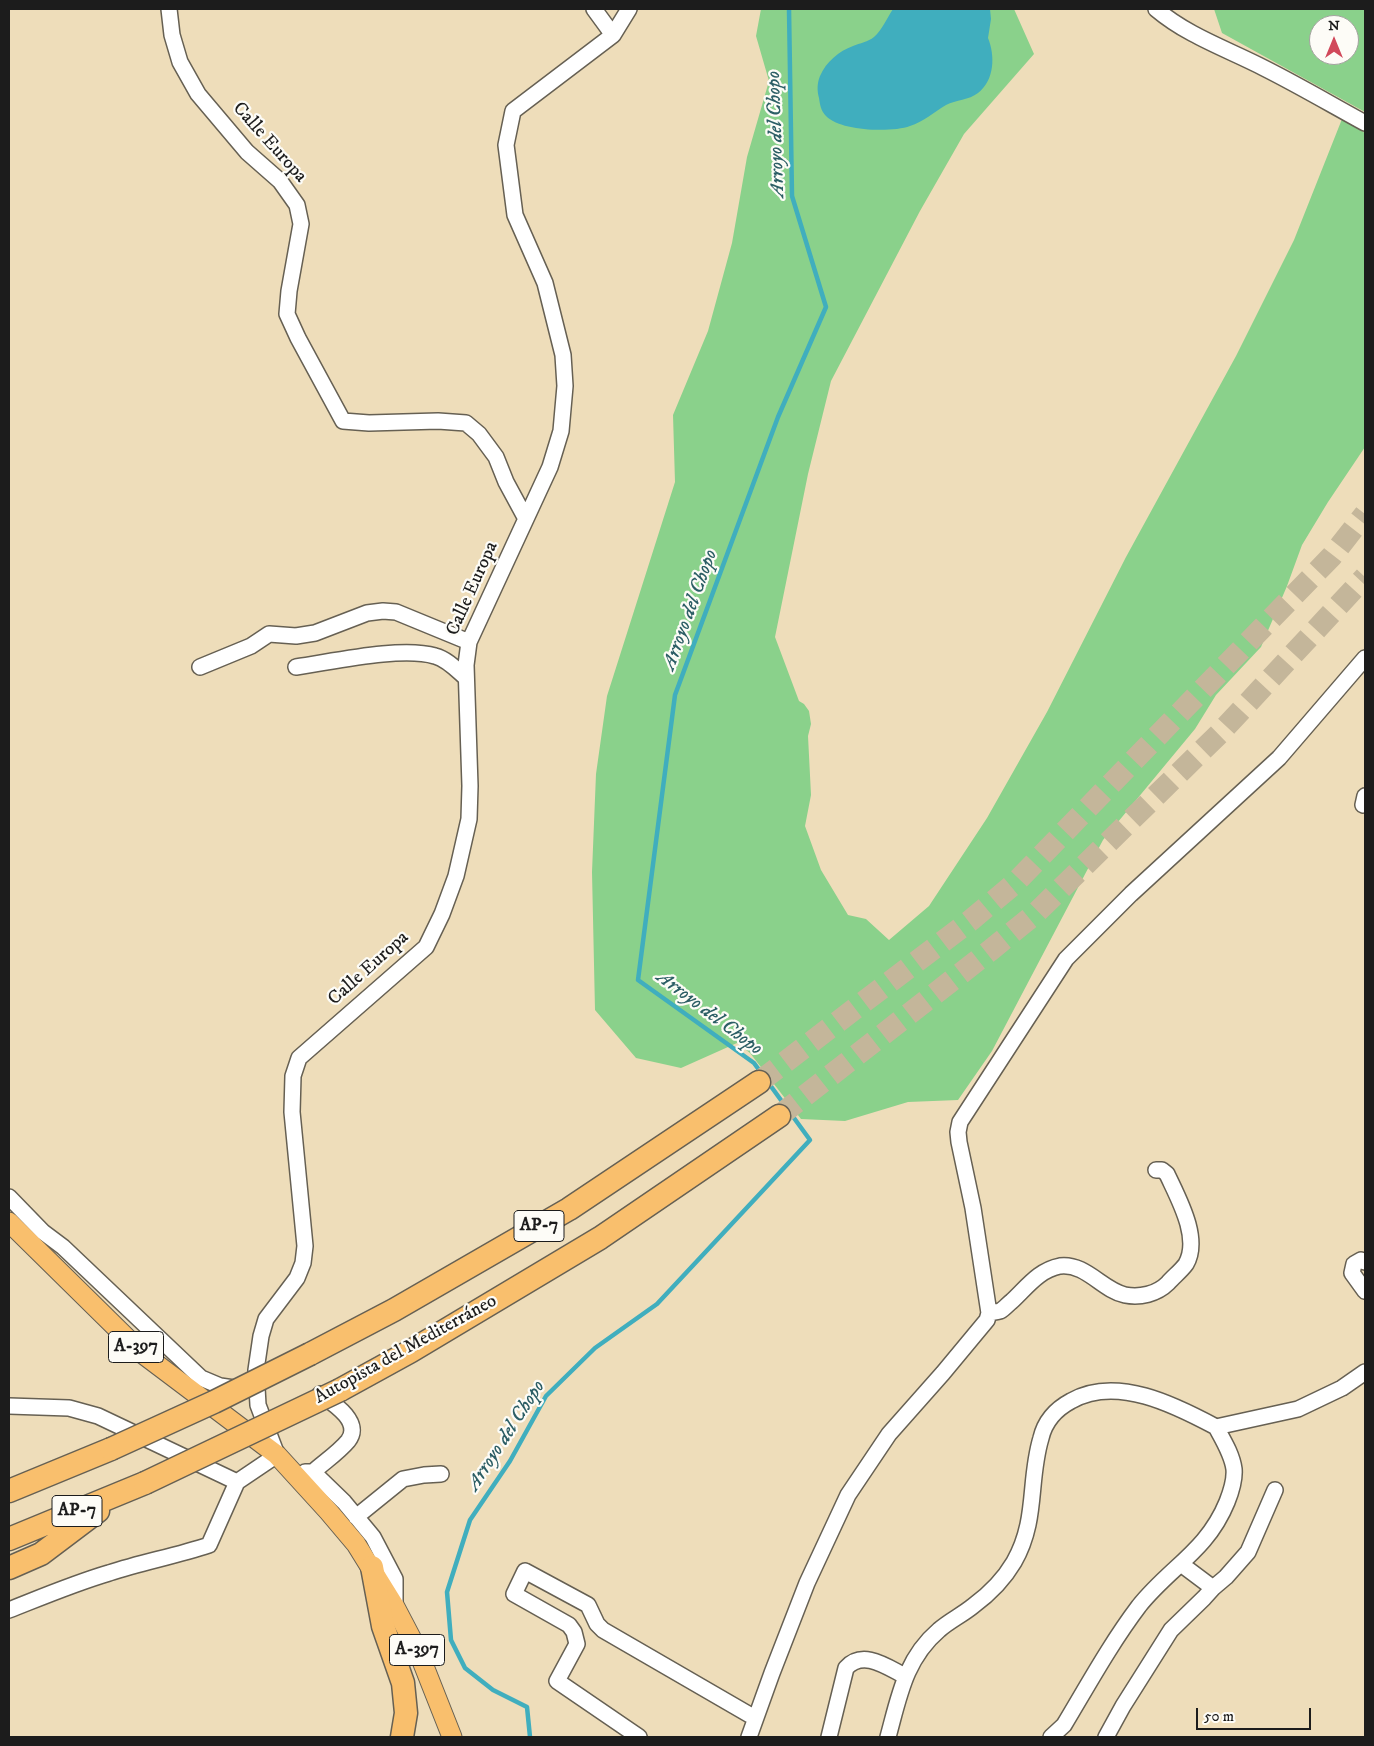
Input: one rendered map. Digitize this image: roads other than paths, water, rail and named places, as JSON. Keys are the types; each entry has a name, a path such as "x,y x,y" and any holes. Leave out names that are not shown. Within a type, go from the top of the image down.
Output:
{"highway":[{"name":"AP-7","path":"9,1492 111,1449 214,1402 394,1310 569,1209 759,1082"},
{"name":"Autopista del Mediterráneo","path":"9,1539 135,1487 340,1390 410,1351 600,1238 779,1116"},
{"path":"9,1568 41,1554 135,1487"},
{"path":"372,1567 384,1626 403,1683 406,1713 402,1737"}],"main road":[{"name":"A-397","path":"9,1222 143,1354 277,1455 356,1544 396,1607 418,1651 452,1737"}],"street":[{"name":"Calle Europa","path":"169,9 172,35 180,62 198,94 247,152 280,181 297,205 301,224 288,291 287,314 343,421 369,423 466,422 480,434 496,457 506,482 526,519"},
{"path":"594,9 612,35"},
{"name":"Calle Europa","path":"257,1391 256,1370 261,1336 266,1319 297,1278 303,1263 305,1246 292,1112 293,1076 299,1058 426,947 442,914 456,876 469,819 470,786 466,665 469,642 550,467 561,431 565,386 563,355 545,283 515,215 506,145 513,111 612,35 629,9"},
{"path":"1156,9 1201,38 1264,68 1365,123"},
{"path":"200,667 251,646 269,634 296,636 315,633 367,613 383,611 396,612 469,642"},
{"path":"296,667 390,653 420,653 436,656 448,662 466,678"},
{"path":"749,1737 807,1583 848,1495 889,1434 987,1320 989,1313 973,1208 959,1142 960,1122 1066,959 1131,894 1279,758 1365,658"},
{"path":"989,1313 1001,1311 1043,1273 1049,1269 1062,1266 1076,1268 1089,1274 1112,1290 1125,1295 1152,1294 1163,1288 1185,1264 1190,1255 1191,1244 1186,1215 1166,1172 1160,1169 1156,1170"},
{"path":"9,1197 42,1232 63,1247 201,1378 220,1386 257,1391 258,1405 277,1455 237,1482 209,1545 180,1555 144,1562 107,1573 9,1610"},
{"path":"1365,1262 1361,1260 1354,1264 1352,1273 1365,1291"},
{"path":"1216,1427 1298,1409 1342,1388 1365,1372"},
{"path":"888,1737 905,1676 922,1649 939,1630 974,1605 999,1583 1013,1562 1028,1526 1041,1437 1050,1419 1060,1407 1080,1395 1102,1390 1118,1390 1158,1400 1187,1411 1216,1427 1234,1470 1230,1494 1222,1515 1201,1545 1149,1593 1128,1621 1064,1725 1055,1736"},
{"path":"293,1472 313,1472 348,1441 352,1432 350,1422 338,1406 318,1393"},
{"path":"9,1406 69,1408 98,1416 237,1482"},
{"path":"313,1472 344,1502 373,1537 395,1579 396,1607"},
{"path":"356,1517 403,1479 441,1474"},
{"path":"1106,1737 1123,1706 1171,1630 1226,1577 1248,1552 1275,1490"},
{"path":"1181,1564 1213,1588"},
{"path":"639,1737 557,1681 577,1644 576,1637 569,1625 514,1594 525,1571 588,1605 603,1630 755,1718"},
{"path":"829,1737 846,1668 852,1661 864,1658 905,1676"}],"water":[{"path":"893,9 990,9 991,19 988,38 992,52 992,67 988,81 978,93 967,99 946,105 910,126 891,130 879,130 854,128 833,121 824,114 818,93 819,79 823,71 829,62 843,51 874,37"}],"waterway":[{"name":"Arroyo del Chopo","path":"530,1737 527,1707 493,1690 465,1668 451,1640 447,1592 470,1520 510,1461 546,1396 595,1348 657,1304 810,1140 754,1063 638,980 675,695 778,417 826,307 792,196 789,9"}],"tunnel":[{"path":"759,1082 971,920 1014,884 1332,556 1365,514"},
{"path":"779,1116 1036,913 1219,734 1365,577"}]}
